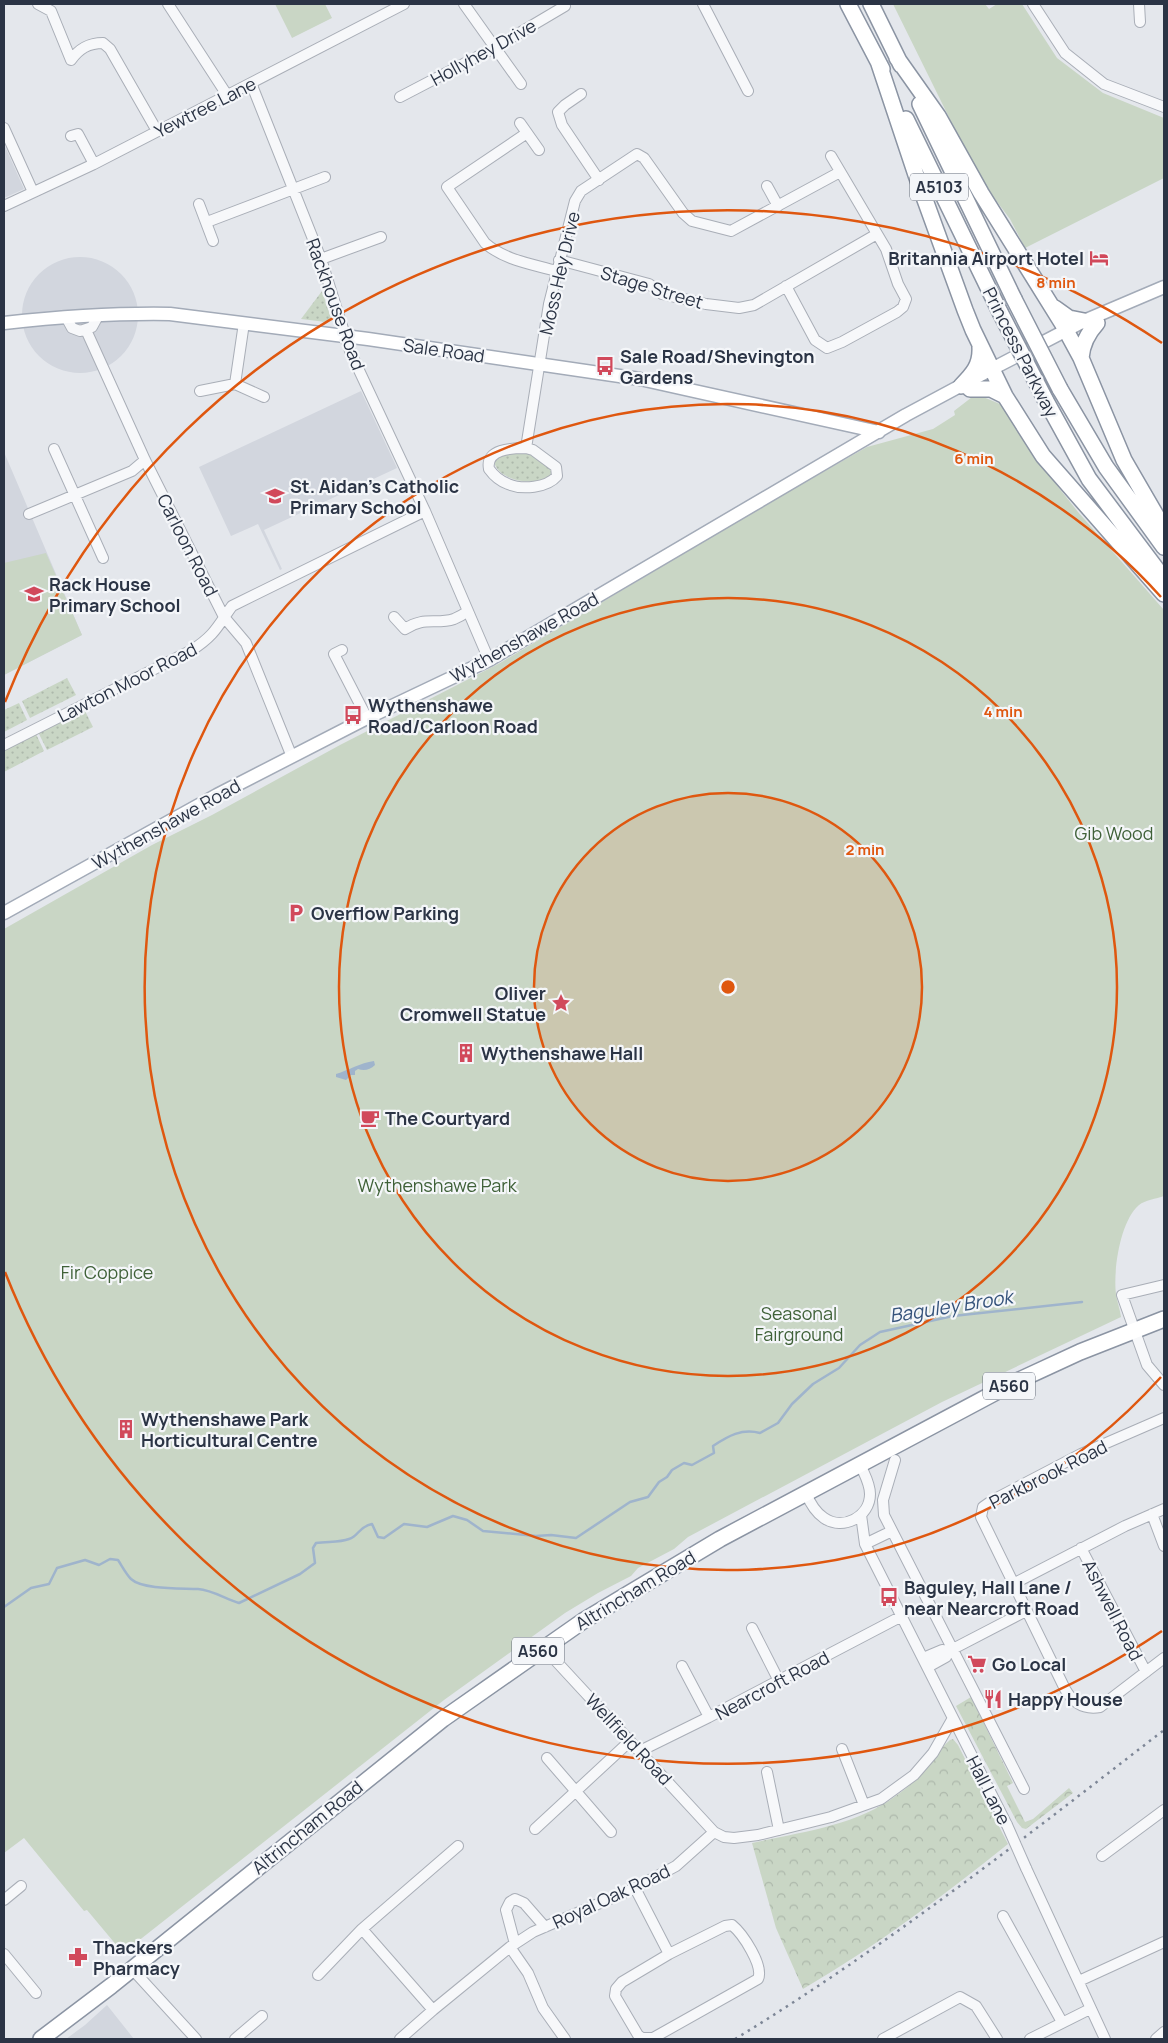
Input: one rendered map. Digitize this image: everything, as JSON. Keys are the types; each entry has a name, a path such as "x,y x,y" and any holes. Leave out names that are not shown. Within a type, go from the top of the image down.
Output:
{"highway":[{"name":"Princess Parkway","path":"848,4 1045,399 1089,479 1164,579"},
{"name":"Princess Parkway","path":"871,4 1060,390 1106,467 1164,547"},
{"path":"898,58 938,116 981,193 1068,334 1081,358 1124,460 1164,529"},
{"path":"878,61 919,183 965,310 1006,396 1043,456 1164,594"},
{"path":"1053,308 1069,318 1090,322 1081,358"},
{"path":"980,344 980,362 966,388 991,388 1006,396"},
{"name":"Altrincham Road","path":"41,2039 132,1969 414,1742 543,1647 582,1621 658,1575 806,1493 1015,1382 1133,1330 1164,1319"}],"main road":[{"name":"Wythenshawe Road","path":"4,913 218,795 367,718 489,660 879,432 1090,322 1164,287"},
{"name":"Sale Road","path":"4,323 66,317 143,313 170,314 344,335 640,379 879,432"}],"street":[{"path":"38,4 51,11 71,60 77,52 87,45 102,43 110,49 157,131"},
{"path":"168,4 227,95"},
{"name":"Yewtree Lane","path":"4,206 94,164 404,4"},
{"path":"464,4 521,84"},
{"path":"703,4 748,91"},
{"path":"1139,4 1140,22"},
{"path":"1036,5 1066,53 1104,84 1164,107"},
{"name":"Hollyhey Drive","path":"400,97 494,48 565,6"},
{"name":"Rackhouse Road","path":"251,83 321,259 350,351 425,511 489,660"},
{"path":"581,94 558,112 558,118 599,180"},
{"path":"520,123 539,150"},
{"path":"4,128 33,192"},
{"name":"Stage Street","path":"526,133 447,187 484,243 509,258 558,265 649,284 662,294 706,304 739,308 754,305 877,234"},
{"path":"70,136 78,134 94,164"},
{"name":"Moss Hey Drive","path":"526,448 549,304 575,201 581,191 637,154 644,158 683,213 692,221 731,231 840,172"},
{"path":"786,286 815,340 827,348 842,342 896,312 903,307 906,299 898,284 886,249 831,156"},
{"path":"207,222 326,177"},
{"path":"767,186 778,206"},
{"path":"199,204 213,241"},
{"path":"321,259 381,237"},
{"path":"66,317 72,328 80,331 86,330 95,324 98,316"},
{"path":"235,384 244,323"},
{"name":"Carloon Road","path":"86,330 145,460 224,617 246,643 292,757"},
{"path":"200,391 235,384 264,398"},
{"path":"526,448 533,450 556,467 557,476 554,479 545,485 521,487 509,485 496,478 489,470 489,460 494,454 510,449 526,448"},
{"path":"54,449 103,558"},
{"path":"29,514 132,471 145,460"},
{"name":"Lawton Moor Road","path":"4,745 192,650 207,640 219,628 232,606 425,511"},
{"path":"394,617 405,629 426,620 454,619 468,611"},
{"path":"334,654 367,718"},
{"path":"1164,1285 1122,1295 1147,1365 1164,1385"},
{"name":"Parkbrook Road","path":"1146,1672 1100,1707 1087,1707 1076,1704 1065,1689 1026,1611 981,1520 981,1514 985,1505 1082,1454 1164,1418"},
{"path":"895,1460 882,1505 884,1515 951,1650 1024,1790"},
{"name":"Hall Lane","path":"860,1464 870,1494 867,1505 861,1515 865,1542"},
{"path":"806,1493 815,1510 825,1519 837,1523 847,1523 861,1515"},
{"path":"1013,1584 1081,1548 1164,1509"},
{"path":"1152,1514 1164,1546"},
{"name":"Hall Lane","path":"847,1523 865,1542 1007,1825 1105,2039"},
{"path":"865,1542 892,1531"},
{"name":"Ashwell Road","path":"1081,1548 1146,1672"},
{"path":"925,1663 946,1657 951,1650 1026,1611"},
{"name":"Nearcroft Road","path":"640,1751 902,1616"},
{"path":"752,1628 779,1681"},
{"name":"Wellfield Road","path":"543,1647 714,1832"},
{"path":"1146,1672 1164,1658"},
{"path":"682,1666 709,1717"},
{"path":"714,1832 724,1837 734,1838 779,1830 831,1818 881,1799 914,1776 933,1753 953,1718"},
{"path":"535,1829 630,1741"},
{"path":"842,1749 864,1805"},
{"path":"547,1758 611,1832"},
{"path":"767,1772 779,1830"},
{"path":"1102,1856 1164,1810"},
{"name":"Royal Oak Road","path":"400,2039 512,1946 545,1927 636,1888 676,1866 714,1832"},
{"path":"318,1975 362,1929 458,1846"},
{"path":"4,1900 21,1886"},
{"path":"636,1888 669,1954"},
{"path":"545,1927 524,1903 515,1899 510,1902 506,1910 512,1946 528,1973 543,2008 565,2039"},
{"path":"1003,1916 1062,2022"},
{"path":"732,1925 740,1931 759,1966 761,1974 758,1980 653,2038 642,2038 638,2035 621,2008 615,1996 616,1989 622,1982 669,1954 725,1926 732,1925"},
{"path":"362,1929 433,2010"},
{"path":"1078,1982 1164,1942"},
{"path":"4,1954 36,1993"},
{"path":"132,1969 196,2039"},
{"path":"882,2039 960,1997 976,2006 997,2039"},
{"path":"1030,2039 1090,2009"},
{"path":"235,2039 262,2016"},
{"path":"1156,2039 1164,2032"}],"shaded area":[{"path":"4,144 24,189 4,198"},
{"path":"80,257 102,261 121,274 134,293 138,315 134,337 121,356 102,369 80,373 58,369 39,356 26,337 22,315 26,293 39,274 58,261"},
{"name":"St. Aidan's Catholic Primary School","path":"361,391 397,468 264,530 282,569 280,570 258,524 231,536 199,467"},
{"name":"Rack House Primary School","path":"4,452 82,635 4,675"},
{"path":"107,2005 134,2039 66,2039 85,2025"}],"green space":[{"path":"275,4 325,4 332,18 292,38"},
{"path":"893,4 985,4 989,9 997,4 1022,4 1057,58 1103,93 1164,118 1164,178 1025,248 1010,219 979,178"},
{"path":"322,291 331,318 326,322 301,319"},
{"name":"Wythenshawe Park","path":"976,394 1000,404 1055,483 1078,512 1164,610 1164,1196 1141,1203 1132,1212 1127,1222 1119,1247 1115,1284 1121,1317 942,1402 688,1537 674,1549 638,1568 631,1576 565,1613 444,1700 123,1953 87,1910 84,1911 24,1838 4,1853 4,929 152,845 500,663 765,505 867,447 933,429 955,415 954,411"},
{"path":"525,452 545,460 553,472 540,480 520,481 503,474 497,468 494,461 504,453"},
{"name":"Rack House Primary School","path":"46,553 82,635 4,675 4,563"},
{"path":"67,678 76,695 30,718 22,701"},
{"path":"19,703 27,720 4,732 4,710"},
{"path":"84,709 93,727 47,750 38,732"},
{"path":"36,734 44,751 4,772 4,750"},
{"path":"971,1697 1013,1783 1007,1786 1025,1822 1033,1819 1069,1788 1073,1793 1026,1829 1022,1828 1017,1822 956,1706"},
{"path":"953,1739 958,1745 1008,1844 908,1920 856,1956 803,1989 776,1928 752,1843 846,1821 881,1806 910,1784 927,1768 939,1751"}],"water":[{"path":"374,1061 375,1065 373,1067 367,1070 358,1069 355,1071 355,1075 351,1075 346,1080 336,1077 336,1074"}],"waterway":[{"name":"Baguley Brook","path":"4,1607 31,1588 49,1584 57,1568 85,1560 99,1565 110,1559 118,1560 129,1577 137,1583 163,1588 198,1589 239,1603 300,1574 315,1563 313,1548 316,1543 349,1539 367,1525 372,1524 378,1537 384,1538 404,1524 427,1527 453,1516 467,1520 483,1531 576,1538 630,1502 648,1497 659,1482 667,1477 672,1470 684,1463 692,1465 714,1453 713,1446 724,1439 741,1432 760,1433 778,1423 792,1404 813,1384 839,1368 860,1345 880,1332 953,1316 1082,1302"}],"railway":[{"path":"735,2039 791,2004 900,1929 1007,1851 1164,1730"}],"place":[{"name":"Britannia Airport Hotel","path":"1099,258"},
{"name":"Sale Road/Shevington Gardens","path":"605,366"},
{"name":"St. Aidan's Catholic Primary School","path":"275,496"},
{"name":"Rack House Primary School","path":"34,594"},
{"name":"Wythenshawe Road/Carloon Road","path":"353,715"},
{"name":"Overflow Parking","path":"296,913"},
{"name":"Oliver Cromwell Statue","path":"561,1003"},
{"name":"Wythenshawe Hall","path":"466,1053"},
{"name":"The Courtyard","path":"370,1118"},
{"name":"Wythenshawe Park Horticultural Centre","path":"126,1429"},
{"name":"Baguley, Hall Lane / near Nearcroft Road","path":"889,1597"},
{"name":"Go Local","path":"977,1664"},
{"name":"Happy House","path":"993,1699"},
{"name":"Thackers Pharmacy","path":"78,1957"}],"park label":[{"name":"Gib Wood","path":"1114,833"},
{"name":"Fir Coppice","path":"107,1272"},
{"name":"Seasonal Fairground","path":"799,1324"}]}
